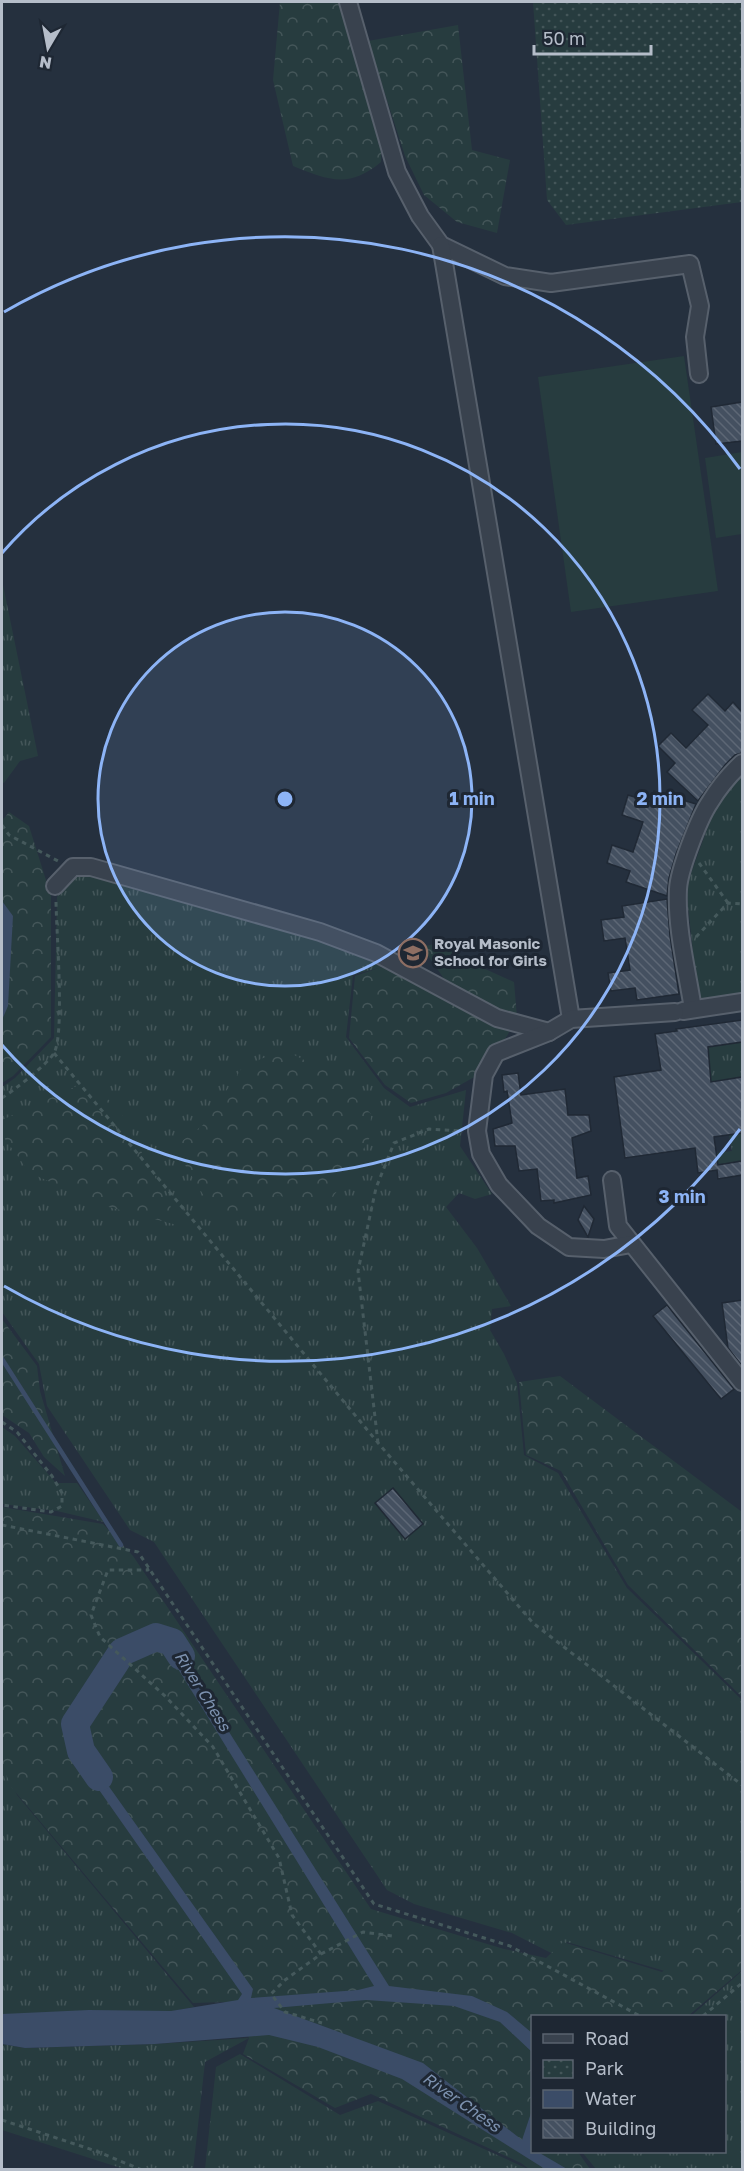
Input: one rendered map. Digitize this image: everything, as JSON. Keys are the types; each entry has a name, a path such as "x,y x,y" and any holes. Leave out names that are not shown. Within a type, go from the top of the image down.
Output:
{"lane":[{"path":"348,2 397,172 420,216 441,245 571,1020"},
{"path":"441,245 505,276 551,283 690,264 700,306 695,337 699,374"},
{"path":"683,1010 684,949 679,917 678,887 689,849 708,804 742,763"},
{"path":"55,886 73,867 91,867 320,932 376,953 497,1018 549,1032"},
{"path":"631,1244 604,1249 570,1246 538,1226 500,1185 481,1154 477,1131 484,1075 496,1053 549,1032 571,1020 742,1002"},
{"path":"612,1180 618,1226 742,1382"}],"path":[{"path":"2,825 9,835 73,867"},
{"path":"689,849 728,903"},
{"path":"2,1098 17,1089 54,1053 59,1028 55,886"},
{"path":"728,903 742,904"},
{"path":"684,949 728,903"},
{"path":"54,1053 379,1444 533,1623 742,1785"},
{"path":"379,1444 358,1271 376,1188 394,1143 429,1129 477,1131"},
{"path":"2,1422 17,1432 52,1476 62,1492 62,1506 51,1512 2,1505"},
{"path":"2,1525 138,1552 374,1904 510,1946 638,2015"},
{"path":"146,1564 148,1570 108,1570 90,1615 100,1637 166,1697 213,1747 279,1858 292,1915 321,1954"},
{"path":"322,2023 285,2012 271,1994 285,1980 321,1954 363,1932 393,1936"},
{"path":"704,2015 742,1983"},
{"path":"2,2120 142,2169"}],"green space":[{"path":"280,2 340,2 382,135 381,162 359,176 348,179 328,178 293,166 273,80"},
{"path":"533,2 742,2 742,202 566,225 547,200"},
{"path":"458,25 472,150 510,160 497,233 457,222 424,195 405,156 368,41"},
{"path":"684,356 718,591 571,612 538,377"},
{"path":"742,452 742,534 716,538 705,458"},
{"path":"2,580 38,756 20,761 4,783 2,782"},
{"path":"742,774 742,993 698,999 686,887 717,802"},
{"path":"9,812 29,826 51,896 51,1037 13,1076 2,1083 2,821"},
{"path":"86,873 331,940 390,965 353,975 346,1037 384,1088 410,1107 466,1090 460,1146 492,1194 475,1199 459,1193 446,1207 477,1248 511,1306 492,1309 490,1330 517,1383 524,1455 558,1473 627,1588 742,1700 742,1909 668,1972 567,1942 555,1955 512,1933 414,1904 387,1890 154,1542 130,1530 47,1406 39,1364 2,1312 2,1087 15,1078 54,1038 57,897 70,879"},
{"path":"438,943 514,982 517,1017 507,1036 476,1076 446,1093 411,1103 385,1085 349,1038 355,976 379,968 404,968 467,1007 470,994 447,983 422,947"},
{"path":"742,1042 742,1077 692,1085 700,1048"},
{"path":"294,1055 331,1073 371,1114 370,1137 333,1197 297,1204 279,1195 253,1207 229,1226 204,1196 174,1147 203,1125 242,1068 263,1058"},
{"path":"81,1084 116,1104 181,1226 105,1206 30,1173 2,1135 2,1120"},
{"path":"742,1133 742,1161 718,1164 717,1153 732,1151 729,1135"},
{"path":"2,1319 37,1366 40,1391 65,1476 44,1457 29,1433 2,1415"},
{"path":"560,1376 742,1512 742,1697 628,1585 561,1471 526,1455 519,1382"},
{"path":"2,1427 15,1436 56,1483 77,1483 104,1522 57,1511 2,1504"},
{"path":"2,1507 103,1524 133,1556 371,1909 504,1949 546,1958 563,1942 662,1972 742,1903 742,1970 689,2015 531,2015 531,2153 579,2153 590,2169 529,2169 521,2163 371,2094 335,2108 243,2054 249,2038 224,2002 193,2003 12,1788 2,1765"},
{"path":"2,1763 17,1795 194,2007 173,2011 2,2015"},
{"path":"742,1971 742,2169 596,2169 583,2153 726,2153 726,2015 692,2015"},
{"path":"249,2038 205,2062 193,2170 124,2169 2,2130 2,2044 25,2048 155,2044"},
{"path":"240,2054 340,2115 378,2101 528,2169 205,2169 216,2067"}],"water":[{"path":"2,901 13,916 8,1006 2,1020"},
{"path":"163,1627 389,1986 472,1996 507,2012 531,2032 531,2051 500,2022 454,2006 366,2000 274,2008 423,2063 522,2140 531,2113 531,2153 540,2153 567,2169 545,2169 402,2079 318,2047 269,2035 155,2044 25,2048 2,2044 2,2014 89,2010 171,2011 238,2000 242,1994 69,1747 63,1720 113,1644 148,1628","holes":["149,1638 162,1643 374,1986 358,1990 251,1998 253,1989 78,1743 73,1721 119,1651"]}],"building":[{"path":"742,402 742,441 716,444 711,407"},
{"path":"708,694 725,711 733,702 742,712 742,753 735,755 725,765 698,801 667,772 675,763 658,746 671,733 686,748 708,725 692,710"},
{"path":"654,791 696,804 676,854 669,878 667,896 626,882 630,871 607,863 612,845 633,852 643,822 622,815 628,795 651,802"},
{"path":"667,899 679,994 637,1000 635,988 611,991 608,973 630,970 625,938 604,941 601,920 624,917 622,906"},
{"path":"742,1020 742,1042 708,1047 711,1082 742,1077 742,1133 714,1137 718,1165 742,1161 742,1175 718,1179 717,1170 698,1173 695,1148 625,1158 614,1077 661,1070 655,1034"},
{"path":"518,1073 521,1095 565,1089 568,1115 589,1115 591,1131 572,1138 577,1178 588,1176 591,1195 554,1203 554,1200 541,1201 537,1169 519,1171 515,1146 495,1146 493,1129 512,1123 502,1075"},
{"path":"584,1206 594,1219 588,1237 578,1220"},
{"path":"742,1300 742,1366 728,1348 722,1303"},
{"path":"667,1305 734,1389 721,1399 653,1316"},
{"path":"393,1488 423,1524 405,1539 375,1503"}],"waterway":[{"path":"2,1359 121,1545"},
{"name":"River Chess","path":"99,1777 81,1751 75,1724 122,1652 156,1637 172,1642 181,1656"}],"place":[{"name":"Royal Masonic School for Girls","path":"413,953"}]}
